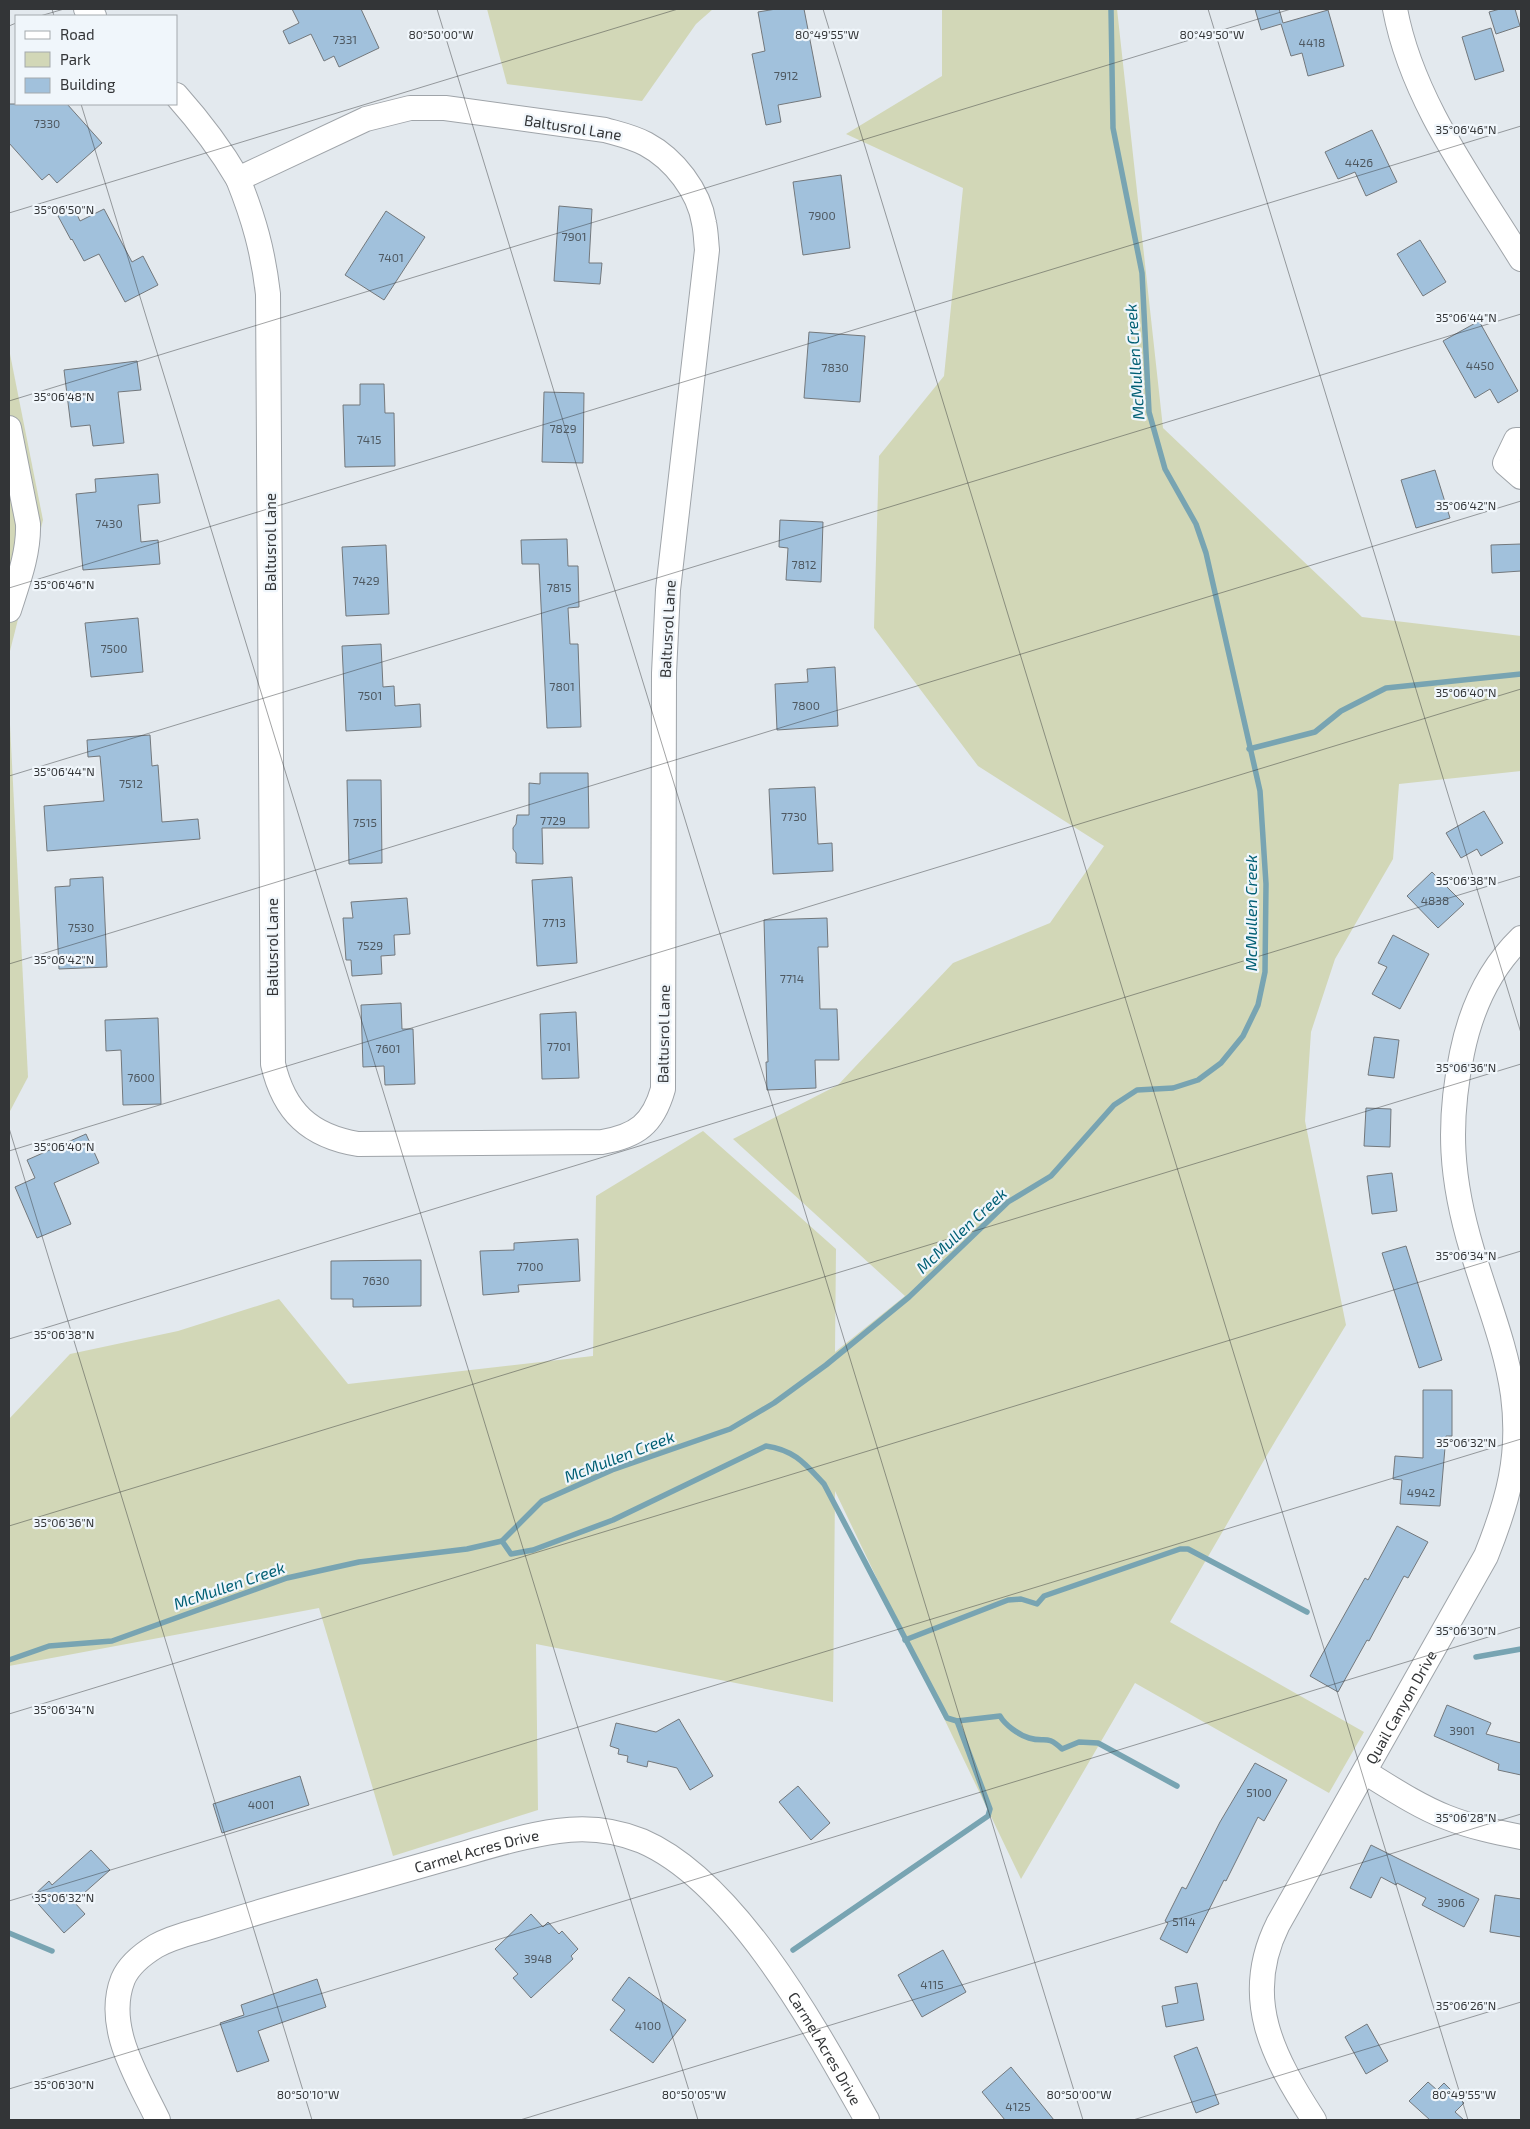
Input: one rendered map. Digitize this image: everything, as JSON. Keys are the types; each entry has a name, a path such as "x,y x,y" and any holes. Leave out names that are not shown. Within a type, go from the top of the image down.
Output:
{"street":[{"path":"1395,9 1412,69 1434,117 1521,259"},
{"name":"Baltusrol Lane","path":"178,97 216,142 238,179 252,214 263,255 268,294 273,1055 277,1084 286,1102 301,1119 318,1132 337,1140 358,1144 602,1142 633,1134 646,1124 659,1104 663,1090 664,673 668,590 707,250 704,222 698,203 690,186 676,168 647,144 629,136 606,130 445,108 410,108 366,119 238,179"},
{"path":"9,428 28,524 22,570 9,610"},
{"path":"1521,440 1516,440 1506,463 1521,477"},
{"path":"9,522 27,542"},
{"name":"Quail Canyon Drive","path":"1314,2120 1296,2092 1268,2032 1262,2004 1261,1978 1263,1964 1275,1931 1486,1556 1517,1478 1513,1396 1506,1354 1472,1250 1459,1200 1452,1152 1452,1128 1456,1082 1465,1036 1475,1005 1490,976 1510,949 1521,938"},
{"path":"1365,1772 1408,1799 1446,1817 1485,1830 1521,1837"},
{"name":"Carmel Acres Drive","path":"158,2120 126,2052 117,2021 116,2010 123,1978 128,1970 136,1961 157,1946 174,1938 242,1917 491,1846 558,1831 590,1829 627,1836 656,1848 694,1875 722,1903 751,1936 784,1981 819,2034 867,2120"}],"green space":[{"path":"487,9 713,9 696,24 642,101 507,84"},
{"path":"936,9 1117,9 1163,428 1362,617 1521,636 1521,771 1399,784 1393,859 1335,959 1311,1032 1305,1121 1346,1325 1277,1438 1170,1622 1364,1732 1329,1793 1135,1683 1021,1879 835,1491 833,1702 536,1644 538,1810 393,1856 319,1608 9,1666 9,1419 70,1354 178,1331 279,1299 348,1384 593,1356 596,1196 703,1131 836,1249 835,1352 905,1296 733,1139 838,1085 953,963 1050,923 1104,846 978,766 874,628 879,456 944,376 963,188 846,134 942,76 942,10"},
{"path":"9,349 43,520 9,655"},
{"path":"9,705 28,1077 9,1113"}],"building":[{"path":"292,9 361,9 379,48 339,67 334,56 324,61 311,34 289,44 283,31 299,23"},
{"path":"776,9 804,9 821,97 778,105 781,122 766,125 752,54 765,51 758,12"},
{"path":"1255,9 1279,9 1283,23 1328,10 1344,66 1308,76 1302,53 1291,56 1281,24 1261,30"},
{"path":"1500,9 1515,9 1520,26 1496,34 1489,12"},
{"path":"1491,28 1504,71 1475,80 1462,37"},
{"path":"9,104 15,104 68,105 102,143 57,183 49,174 42,180 9,143"},
{"path":"1372,130 1397,182 1366,196 1355,172 1338,179 1325,152"},
{"path":"841,175 850,248 803,255 793,182"},
{"path":"559,206 592,209 589,263 602,263 600,284 554,281"},
{"path":"74,208 80,221 104,209 132,262 143,256 158,285 125,302 99,254 84,261 71,240 58,216"},
{"path":"386,211 425,237 384,300 345,275"},
{"path":"1420,240 1446,282 1423,296 1397,254"},
{"path":"1479,321 1518,391 1498,403 1490,389 1475,398 1443,341"},
{"path":"809,332 865,336 860,402 804,398"},
{"path":"137,361 141,390 118,392 124,443 93,446 90,425 71,427 64,370"},
{"path":"360,384 384,384 385,413 394,413 395,466 345,467 343,405 360,405"},
{"path":"544,392 584,393 583,463 542,462"},
{"path":"1435,470 1450,518 1416,528 1401,480"},
{"path":"158,474 160,503 138,505 141,542 158,540 160,564 83,570 76,494 96,492 95,479"},
{"path":"780,520 823,522 821,582 786,580 788,548 779,547"},
{"path":"567,539 568,566 578,566 579,607 568,608 570,644 578,644 581,727 547,728 539,564 522,564 521,540"},
{"path":"1521,544 1521,571 1492,573 1491,545"},
{"path":"386,545 389,614 346,616 342,547"},
{"path":"138,618 143,672 91,677 85,623"},
{"path":"381,644 383,687 394,686 395,706 420,704 421,727 346,731 342,646"},
{"path":"835,667 838,726 777,730 775,684 808,682 807,669"},
{"path":"150,735 152,766 158,765 162,822 198,819 200,839 47,851 44,806 104,801 100,756 88,757 87,740"},
{"path":"540,773 588,773 589,828 542,828 543,864 516,863 516,853 513,849 513,828 516,824 517,815 529,815 529,783 540,784"},
{"path":"347,780 381,780 382,863 349,864"},
{"path":"815,787 818,844 832,843 833,871 773,874 769,789"},
{"path":"1484,811 1503,843 1481,856 1477,849 1461,858 1446,833"},
{"path":"1432,872 1464,904 1438,928 1407,896"},
{"path":"103,877 107,967 59,969 55,887 70,886 70,879"},
{"path":"572,877 577,963 537,966 532,880"},
{"path":"407,898 410,934 394,935 395,955 381,956 382,974 352,976 351,960 346,960 343,918 353,918 351,902"},
{"path":"827,918 828,947 818,947 820,1009 837,1009 839,1060 815,1060 816,1088 767,1090 764,920"},
{"path":"1393,935 1429,954 1400,1009 1372,994 1387,967 1378,963"},
{"path":"401,1003 402,1029 413,1029 415,1084 385,1085 384,1066 363,1067 361,1005"},
{"path":"576,1012 579,1078 542,1079 540,1014"},
{"path":"158,1018 161,1104 123,1105 121,1050 106,1051 105,1020"},
{"path":"1374,1037 1399,1040 1394,1078 1368,1075"},
{"path":"1366,1108 1391,1109 1390,1147 1364,1146"},
{"path":"86,1134 99,1163 54,1183 71,1224 37,1238 15,1187 35,1178 27,1160"},
{"path":"1392,1173 1397,1211 1372,1214 1367,1176"},
{"path":"578,1239 580,1281 518,1285 519,1292 483,1295 480,1251 514,1250 514,1243"},
{"path":"1406,1246 1442,1360 1419,1368 1382,1253"},
{"path":"421,1260 421,1306 353,1307 353,1299 331,1299 331,1261"},
{"path":"1423,1390 1452,1390 1452,1436 1446,1436 1440,1506 1400,1504 1402,1480 1393,1479 1395,1456 1423,1458"},
{"path":"1397,1526 1428,1542 1408,1578 1404,1576 1369,1641 1367,1640 1338,1692 1310,1676 1365,1578 1368,1580"},
{"path":"1447,1705 1491,1723 1486,1734 1521,1743 1521,1775 1498,1770 1499,1764 1434,1736"},
{"path":"679,1719 713,1776 690,1790 677,1768 648,1761 647,1767 627,1762 628,1756 618,1754 619,1749 610,1746 616,1723 656,1732"},
{"path":"1255,1763 1287,1780 1264,1821 1258,1817 1187,1953 1160,1939 1168,1923 1165,1921 1182,1887 1186,1889 1220,1822"},
{"path":"300,1776 309,1805 222,1833 213,1804"},
{"path":"798,1786 830,1823 811,1840 779,1802"},
{"path":"1371,1845 1479,1899 1464,1927 1422,1905 1426,1898 1381,1877 1371,1898 1350,1888"},
{"path":"91,1850 110,1870 74,1902 85,1914 64,1933 32,1897 49,1881 52,1885"},
{"path":"1495,1895 1521,1899 1521,1937 1490,1932"},
{"path":"531,1914 543,1927 548,1922 559,1934 562,1931 578,1949 571,1956 573,1959 531,1998 513,1978 518,1974 495,1949"},
{"path":"943,1950 966,1992 922,2017 898,1975"},
{"path":"629,1977 686,2020 653,2063 610,2030 625,2010 612,2000"},
{"path":"317,1979 326,2007 258,2031 269,2061 237,2072 220,2023 244,2015 241,2005"},
{"path":"1197,1983 1204,2020 1166,2027 1162,2006 1178,2003 1175,1987"},
{"path":"1367,2024 1388,2061 1366,2074 1345,2037"},
{"path":"1197,2047 1219,2104 1196,2113 1174,2056"},
{"path":"1011,2067 1054,2120 1005,2120 982,2092"},
{"path":"1428,2082 1437,2090 1444,2083 1464,2103 1455,2112 1464,2120 1430,2120 1409,2101"}],"waterway":[{"name":"McMullen Creek","path":"9,1660 49,1646 112,1641 287,1578 359,1562 467,1549 502,1541 542,1501 612,1470 730,1429 774,1403 826,1365 909,1297 1008,1202 1051,1176 1114,1105 1137,1090 1173,1088 1198,1080 1221,1063 1243,1036 1258,1005 1265,972 1266,884 1260,791 1206,553 1196,524 1165,469 1149,412 1142,273 1113,128 1111,9"},
{"path":"1249,749 1315,732 1341,711 1386,688 1521,674"},
{"path":"502,1541 511,1554 533,1550 613,1520 766,1446 785,1451 799,1459 824,1484 947,1718 957,1721 1000,1716 1021,1735 1029,1738 1049,1740 1062,1749 1079,1742 1098,1743 1177,1786"},
{"path":"905,1640 1008,1600 1021,1599 1037,1604 1044,1596 1180,1549 1188,1549 1307,1612"},
{"path":"1476,1657 1521,1649"},
{"path":"793,1950 988,1816 990,1809 957,1721"},
{"path":"9,1933 52,1951"}]}
